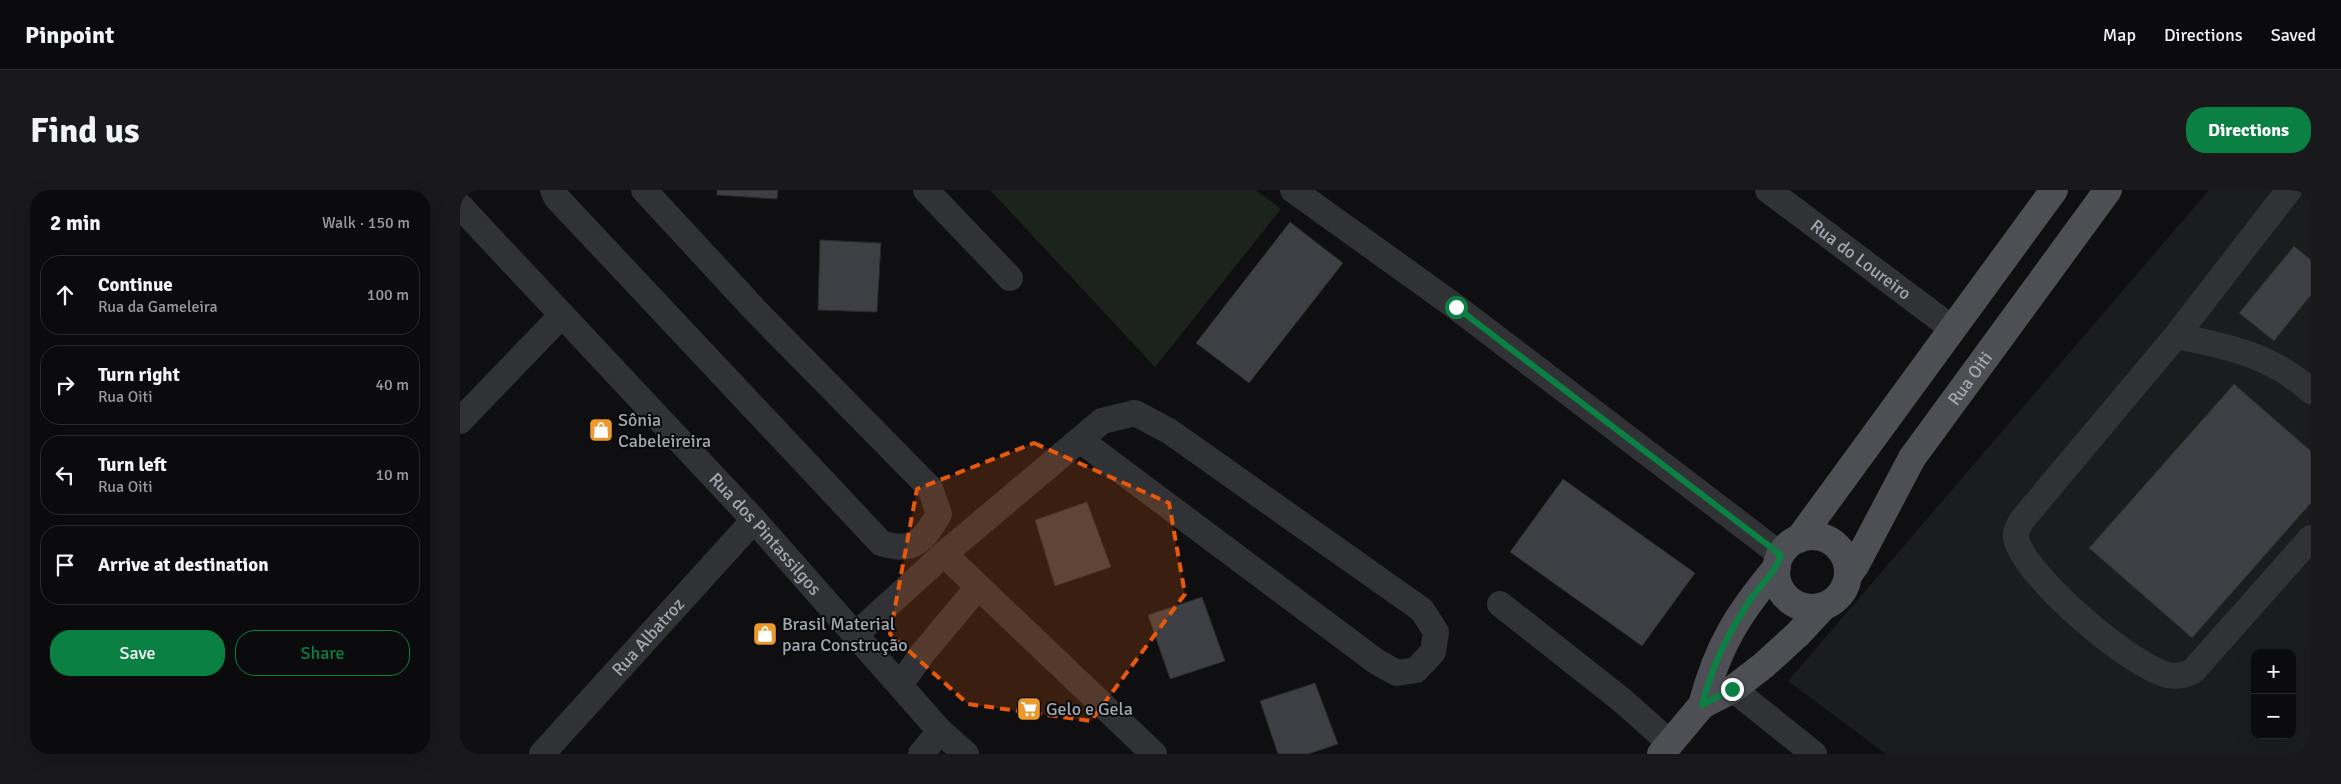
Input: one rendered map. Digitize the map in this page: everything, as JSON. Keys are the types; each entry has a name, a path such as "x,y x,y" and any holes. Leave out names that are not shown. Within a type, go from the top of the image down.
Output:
{"main road":[{"path":"1702,705 1712,669 1727,636 1752,596 1786,554 2054,190"},
{"name":"Rua Oiti","path":"1848,576 1912,458 2108,190"},
{"path":"1666,749 1702,705 1732,689 1792,640 1824,606 1838,597 1846,585 1848,576 1845,558 1840,549 1831,542 1810,537 1786,554 1777,583 1790,601 1800,606 1810,608 1824,606"}],"street":[{"path":"553,190 556,197 881,542 896,548 915,544 928,531 939,514 930,488 755,310 644,190"},
{"path":"926,190 1010,278"},
{"path":"1293,190 1456,307 1786,554"},
{"name":"Rua do Loureiro","path":"1768,190 1953,329"},
{"path":"2289,190 2176,336 2022,520 2016,529 2016,536 2030,562 2051,588 2115,646 2153,669 2168,675 2181,676 2193,671 2311,538"},
{"name":"Rua dos Pintassilgos","path":"460,206 754,520 940,731 966,754"},
{"path":"460,421 562,316"},
{"path":"2176,336 2249,352 2279,367 2311,391"},
{"path":"855,635 944,554 1102,421 1135,413 1169,431 1422,610 1436,632 1433,652 1416,670 1397,673 1377,662 1080,440"},
{"name":"Rua Albatroz","path":"542,754 754,520"},
{"path":"944,554 1154,754"},
{"path":"900,685 922,654 978,587"},
{"path":"1500,604 1623,701 1666,749"},
{"path":"1732,689 1814,754"},
{"path":"921,754 940,731"}],"highlighted area":[{"path":"1034,443 1169,503 1185,594 1091,721 968,704 890,634 917,489"}],"shaded area":[{"path":"990,190 1256,190 1281,209 1155,367"},
{"path":"2209,190 2311,190 2311,754 1886,754 1788,681"}],"building":[{"path":"717,190 778,190 777,199 717,195"},
{"path":"1290,222 1343,263 1249,383 1196,343"},
{"path":"820,240 881,243 877,312 818,310"},
{"path":"2294,246 2311,260 2311,295 2274,341 2239,313"},
{"path":"2234,384 2311,451 2311,503 2192,638 2089,548"},
{"path":"1563,479 1695,573 1642,646 1510,552"},
{"path":"1087,502 1111,567 1055,586 1035,520"},
{"path":"1202,597 1225,661 1170,679 1148,615"},
{"path":"1315,683 1338,744 1308,754 1278,754 1260,701"}],"place":[{"name":"Sônia Cabeleireira","path":"601,430"},
{"name":"Brasil Material para Construção","path":"765,634"},
{"name":"Gelo e Gela","path":"1029,709"}],"route":[{"path":"1456,307 1781,555 1777,567 1752,596 1727,636 1712,669 1702,705 1732,689"}]}
